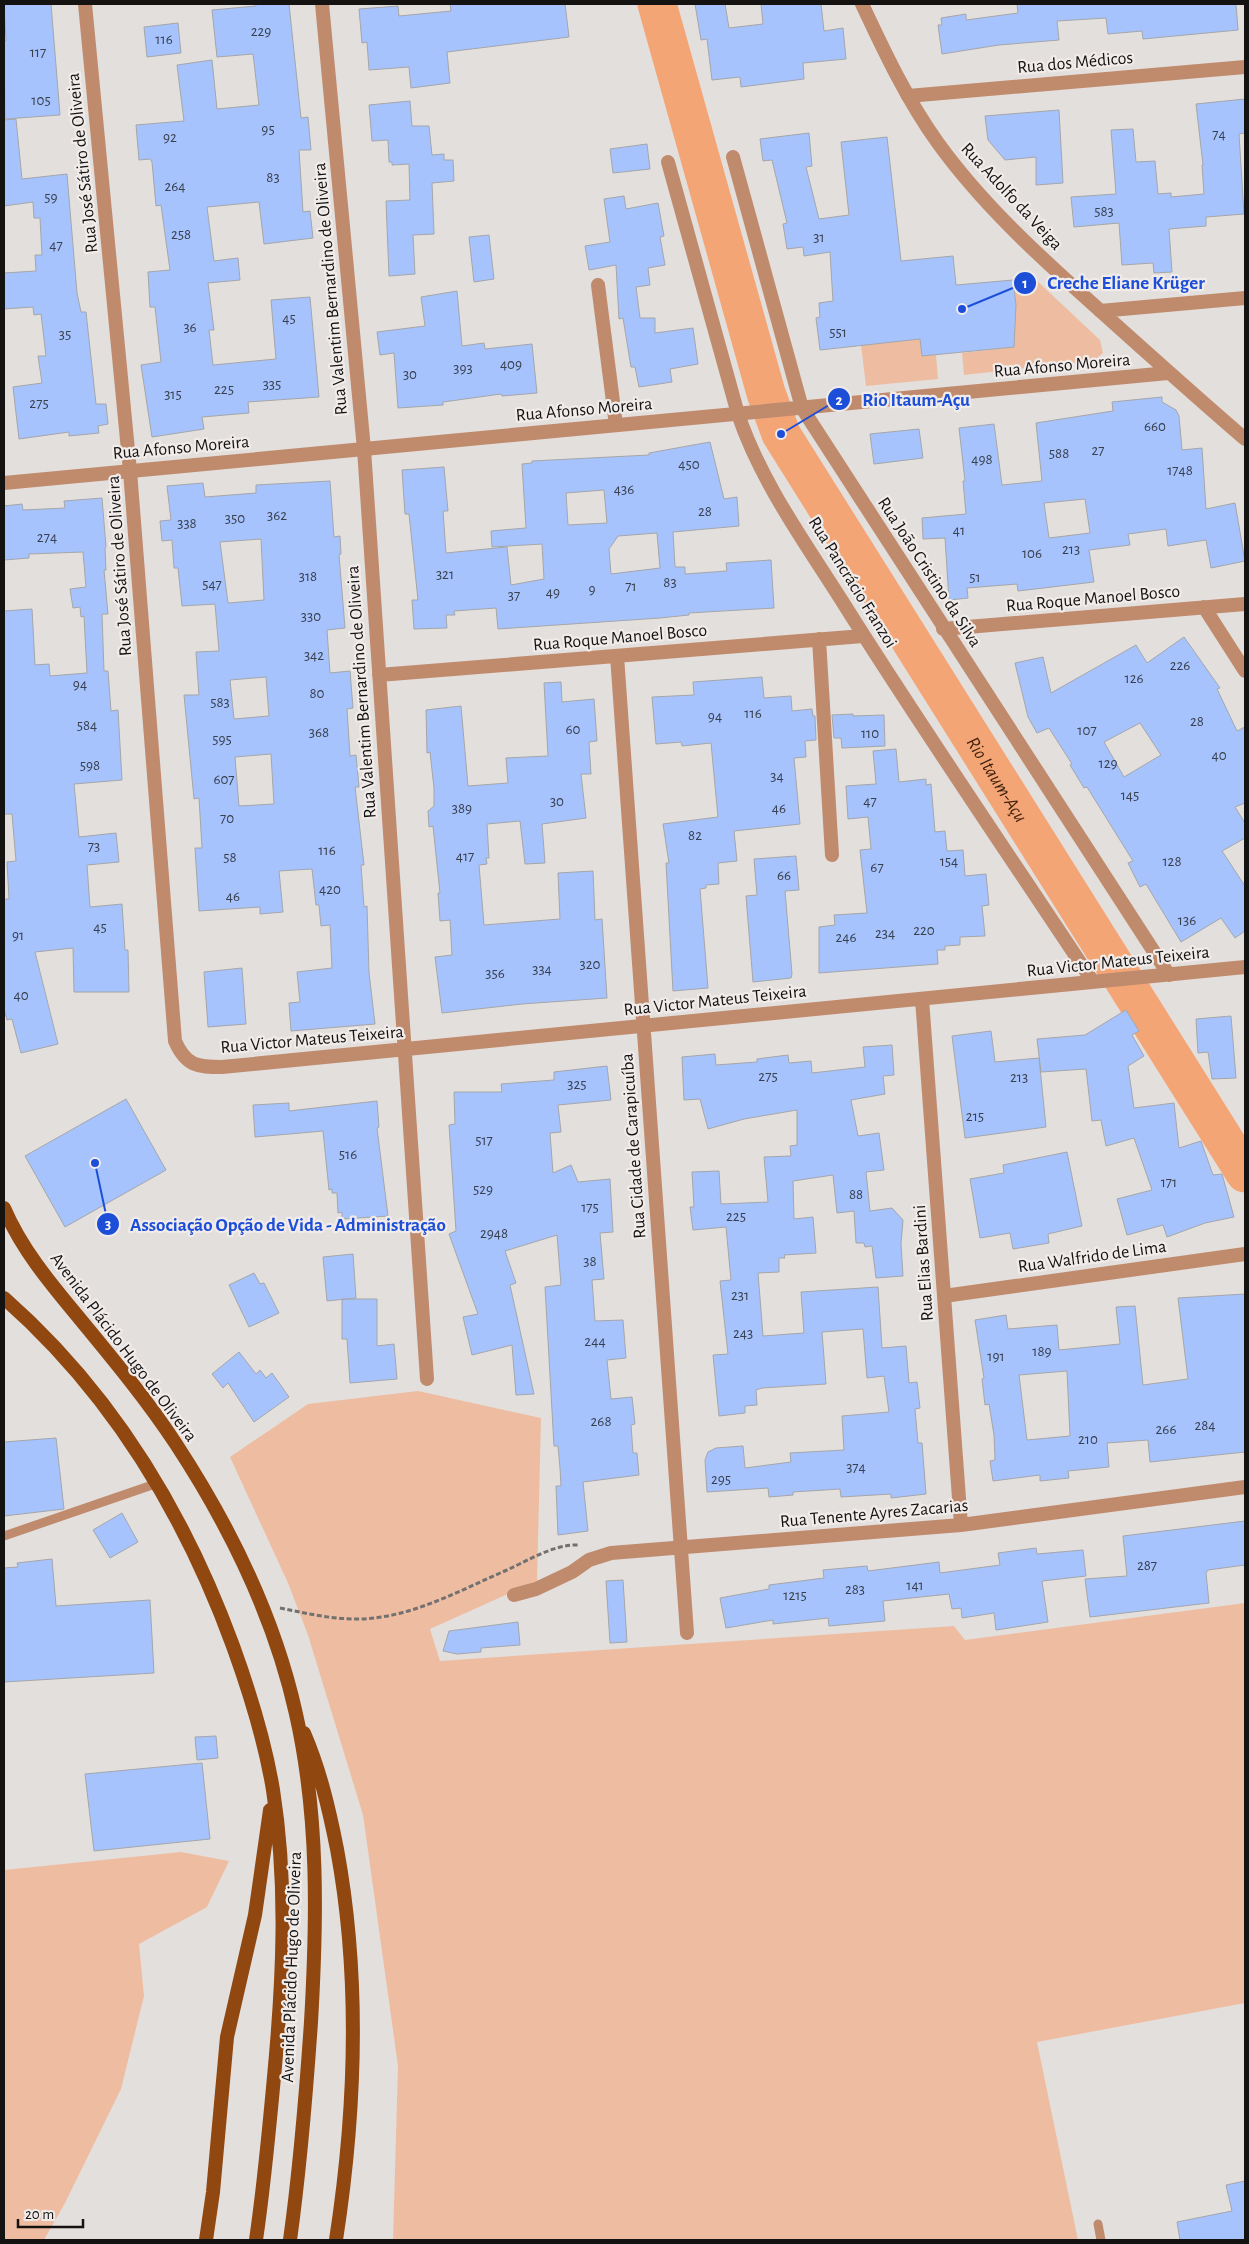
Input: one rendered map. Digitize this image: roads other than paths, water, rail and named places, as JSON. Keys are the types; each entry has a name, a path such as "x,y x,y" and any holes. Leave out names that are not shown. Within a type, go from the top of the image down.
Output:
{"main road":[{"name":"Avenida Plácido Hugo de Oliveira","path":"4,1208 12,1226 45,1277 139,1393 175,1442 230,1538 260,1603 296,1714 309,1794 314,1845 315,1908 308,2059 290,2240"},
{"name":"Avenida Plácido Hugo de Oliveira","path":"4,1298 46,1338 97,1396 136,1449 158,1483 188,1540 227,1631 249,1690 273,1789 283,1908 283,1952 269,2129 256,2240"},
{"path":"296,1714 314,1755 330,1813 344,1891 353,1976 355,2024 352,2095 336,2240"},
{"path":"206,2240 213,2192 227,2037 255,1915 273,1789"}],"street":[{"name":"Rua José Sátiro de Oliveira","path":"85,4 130,471 175,1041 180,1053 188,1062"},
{"name":"Rua Valentim Bernardino de Oliveira","path":"322,4 364,449 427,1379"},
{"name":"Rua Adolfo da Veiga","path":"862,4 908,96 938,142 965,178 998,214 1100,311 1245,439"},
{"name":"Rua dos Médicos","path":"908,96 1245,67"},
{"name":"Rua João Cristino da Silva","path":"733,156 795,408 943,629 1169,975"},
{"name":"Rua Pancrácio Franzoi","path":"668,162 738,414 748,444 766,480 864,636 1093,982"},
{"path":"598,285 616,425"},
{"path":"1100,311 1245,298"},
{"name":"Rua Afonso Moreira","path":"4,482 1168,373"},
{"name":"Rua Roque Manoel Bosco","path":"943,629 1245,604"},
{"path":"1204,607 1245,671"},
{"name":"Rua Roque Manoel Bosco","path":"379,675 864,636"},
{"path":"819,639 832,855"},
{"name":"Rua Cidade de Carapicuíba","path":"617,656 687,1633"},
{"name":"Rua Victor Mateus Teixeira","path":"188,1062 203,1067 222,1067 1245,967"},
{"name":"Rua Elias Bardini","path":"922,999 961,1525"},
{"name":"Rua Walfrido de Lima","path":"944,1296 1245,1254"},
{"name":"Rua Tenente Ayres Zacarias","path":"514,1595 548,1584 589,1560 611,1554 961,1525 1245,1487"}],"lane":[{"path":"4,1536 158,1483"},
{"path":"1098,2224 1101,2240"}],"waterway":[{"name":"Rio Itaum-Açu","path":"657,4 766,393 781,434 1245,1173"}],"place":[{"name":"Creche Eliane Krüger","path":"962,309"},
{"name":"Rio Itaum-Açu","path":"781,434"},
{"name":"Associação Opção de Vida - Administração","path":"95,1163"}]}
